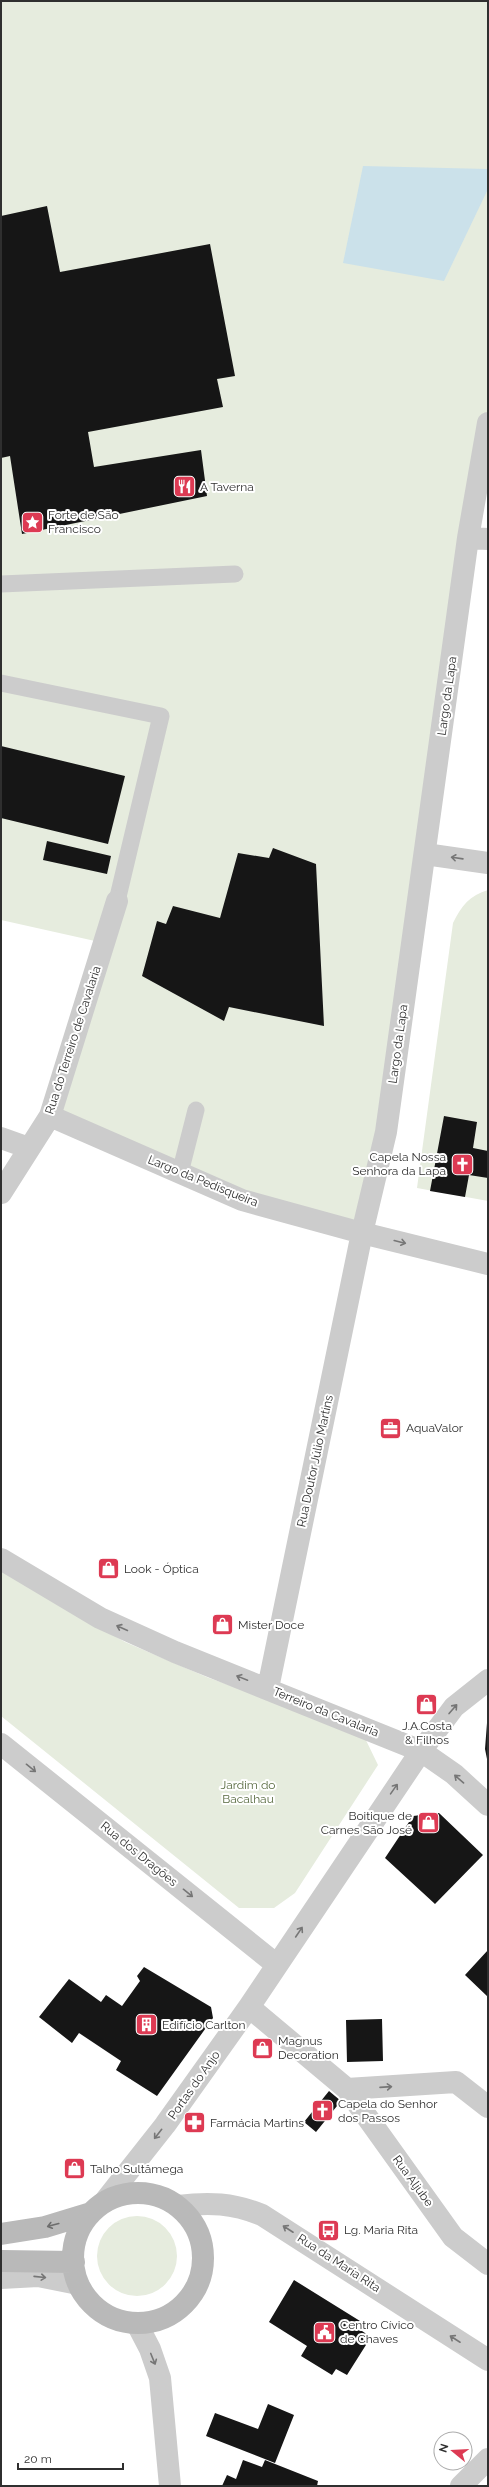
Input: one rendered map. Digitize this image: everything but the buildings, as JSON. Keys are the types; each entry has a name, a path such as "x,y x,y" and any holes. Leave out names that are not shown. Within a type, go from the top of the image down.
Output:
{"street":[{"name":"Largo da Lapa","path":"362,1233 386,1132 425,854 478,539 488,423"},
{"path":"425,854 488,863"},
{"name":"Rua do Terreiro de Cavalaria","path":"1,1193 50,1116 117,901"},
{"name":"Largo da Pedisqueira","path":"50,1116 242,1200 362,1233 488,1264"},
{"path":"1,1138 29,1148"},
{"name":"Rua Doutor Júlio Martins","path":"268,1688 362,1233"},
{"name":"Terreiro da Cavalaria","path":"1,1559 100,1618 175,1652 268,1688 421,1751 454,1774 488,1805"},
{"path":"277,1964 421,1751 454,1708 488,1680"},
{"name":"Rua dos Dragões","path":"1,1744 277,1964"},
{"name":"Portas do Anjo","path":"98,2207 165,2125 249,2007 277,1964"},
{"name":"Rua Aljube","path":"249,2007 347,2089 453,2237 488,2264"},
{"path":"347,2089 456,2082 488,2107"},
{"path":"1,2234 45,2227 98,2207 124,2194 142,2193 161,2197 178,2206 192,2221 201,2239 204,2260 200,2280 190,2298 175,2312 157,2321 137,2324 118,2320 101,2312 88,2299 78,2284 74,2262 74,2247 80,2229 98,2207"},
{"name":"Rua da María Rita","path":"178,2206 217,2202 232,2204 247,2208 276,2221 488,2360"},
{"path":"1,2261 74,2262"},
{"path":"1,2278 38,2276 78,2284"},
{"path":"137,2324 150,2349 160,2378 170,2486"},
{"path":"461,2486 488,2459"}],"lane":[{"path":"1,584 235,574"},
{"path":"1,684 161,716 117,901"},
{"path":"180,1173 196,1110"}],"green space":[{"path":"1,1 488,1 488,443 362,1233 242,1199 50,1114 104,943 1,920"},
{"path":"488,890 488,1201 417,1188 453,923 459,911 471,898"},
{"name":"Jardim do Bacalhau","path":"1,1571 125,1642 209,1678 362,1732 378,1765 295,1893 274,1908 239,1908 1,1716"},
{"path":"137,2216 152,2219 165,2228 174,2241 177,2256 174,2271 165,2284 152,2293 137,2296 122,2293 109,2284 100,2271 97,2256 100,2241 109,2228 122,2219"}],"water":[{"path":"363,166 488,169 488,189 444,281 343,263"}],"place":[{"name":"A Taverna","path":"184,487"},
{"name":"Forte de São Francisco","path":"33,522"},
{"name":"Capela Nossa Senhora da Lapa","path":"462,1164"},
{"name":"AquaValor","path":"390,1428"},
{"name":"Look - Óptica","path":"108,1569"},
{"name":"Mister Doce","path":"222,1625"},
{"name":"J.A.Costa & Filhos","path":"427,1705"},
{"name":"Boitique de Carnes São José","path":"428,1823"},
{"name":"Edifício Carlton","path":"146,2025"},
{"name":"Magnus Decoration","path":"263,2048"},
{"name":"Capela do Senhor dos Passos","path":"323,2111"},
{"name":"Farmácia Martins","path":"195,2123"},
{"name":"Talho Sultâmega","path":"75,2169"},
{"name":"Lg. Maria Rita","path":"328,2230"},
{"name":"Centro Cívico de Chaves","path":"324,2332"}]}
